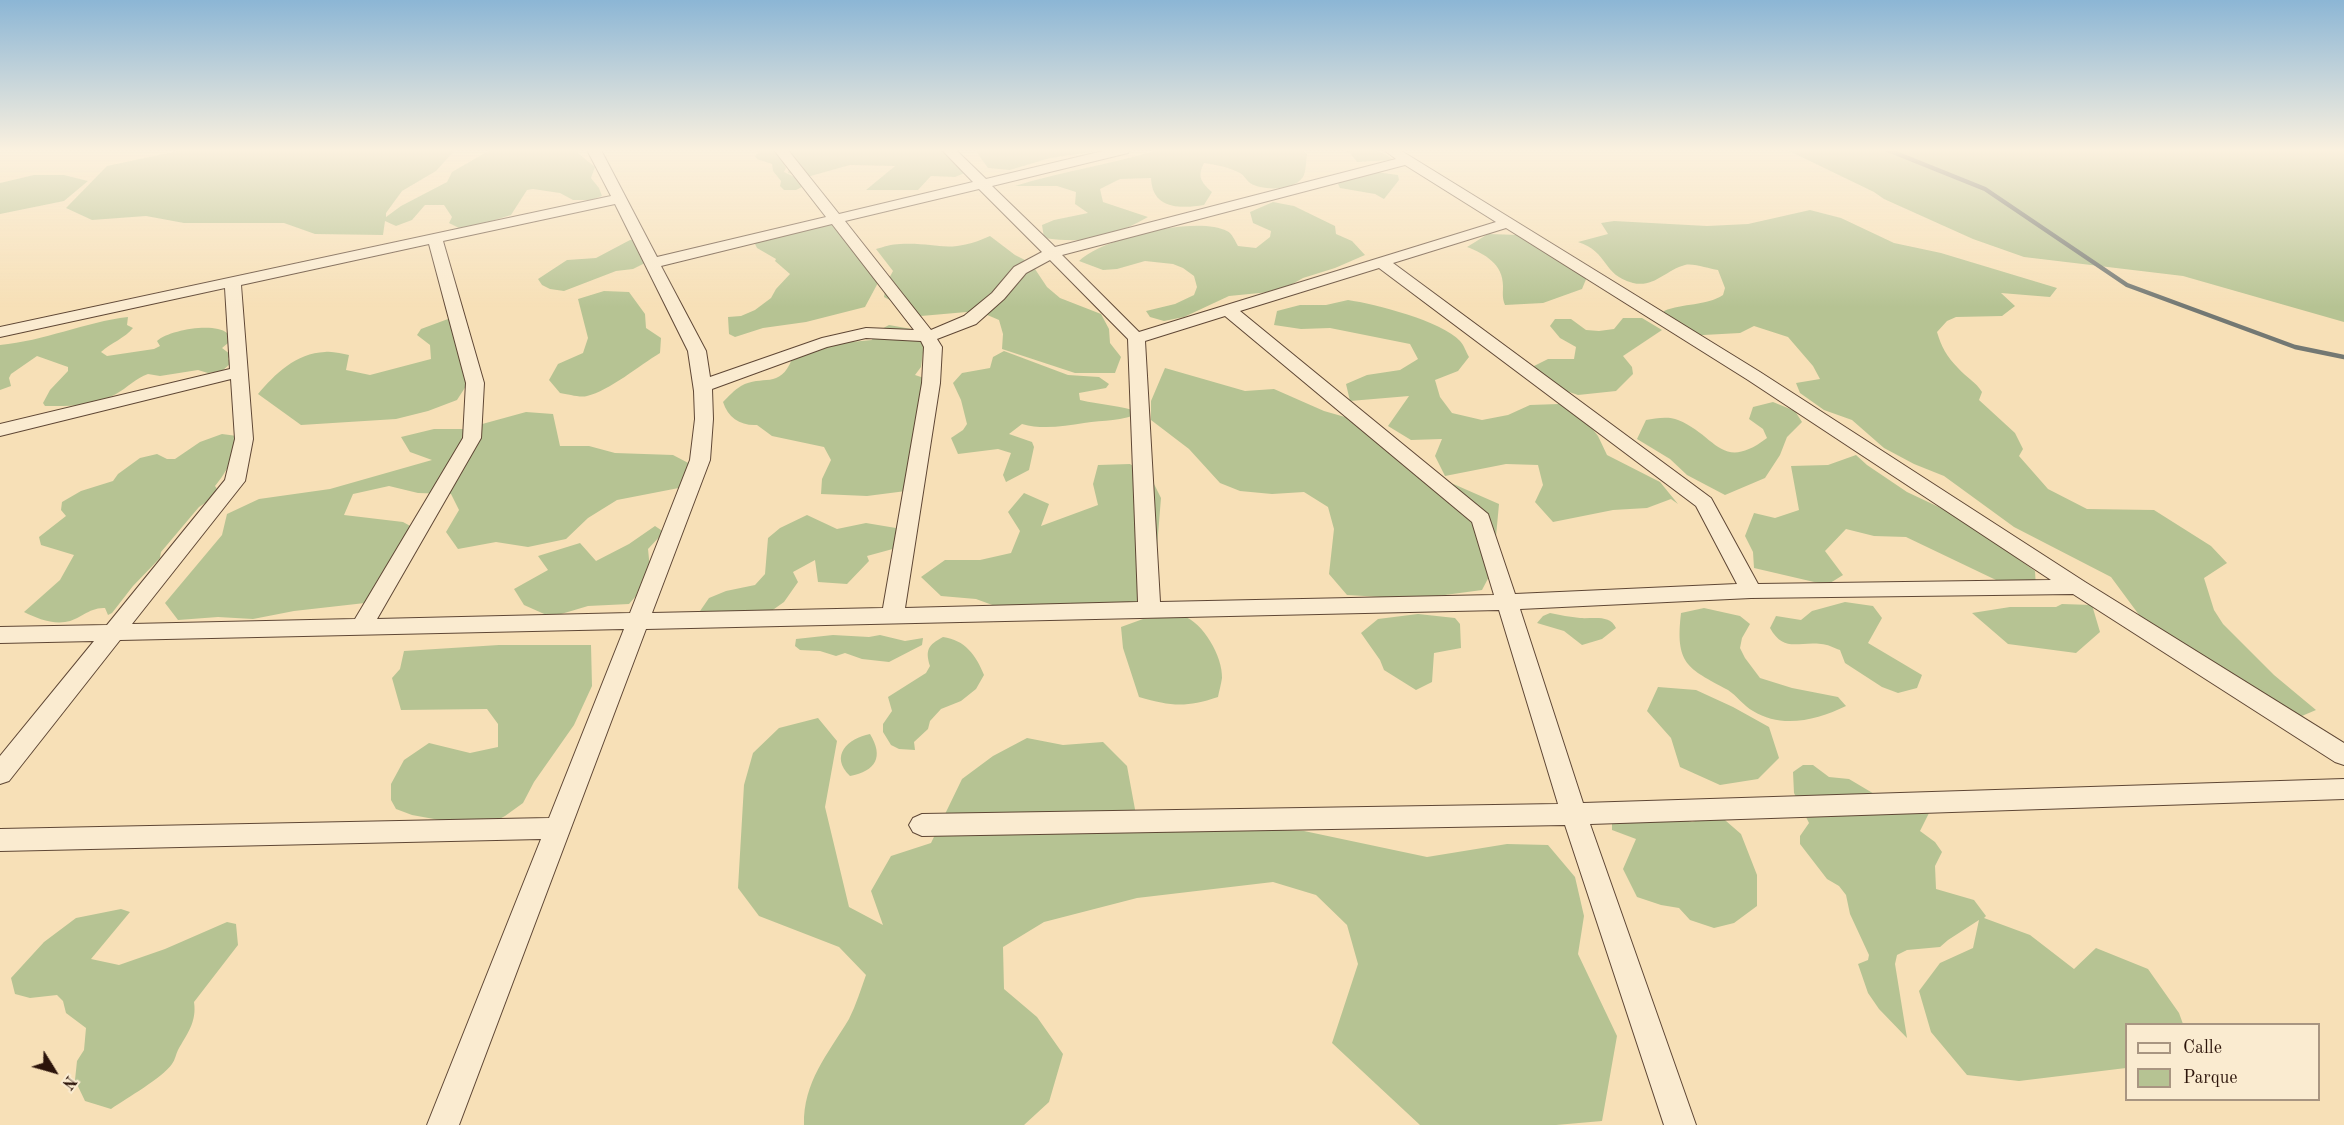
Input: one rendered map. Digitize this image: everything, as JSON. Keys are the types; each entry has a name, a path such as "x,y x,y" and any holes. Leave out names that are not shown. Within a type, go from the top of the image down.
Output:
{"street":[{"path":"0,332 603,202"},
{"path":"443,1125 700,460 704,419 703,386 697,351 621,202"},
{"path":"822,202 933,347 931,383 893,614"},
{"path":"652,263 902,202"},
{"path":"1001,202 1136,338 1149,608"},
{"path":"703,386 822,343 866,333 927,337 970,320 998,296 1020,270 1051,253 1244,202"},
{"path":"1478,202 1754,376 2077,587 2344,755"},
{"path":"1136,338 1510,222"},
{"path":"362,626 472,438 475,383 435,239"},
{"path":"1382,262 1704,502 1751,591"},
{"path":"0,774 235,481 244,439 233,282"},
{"path":"1228,310 1481,519 1574,814 1680,1125"},
{"path":"0,430 239,372"},
{"path":"0,634 1507,602 1751,591 2077,587"},
{"path":"922,825 1574,814 2344,789"},
{"path":"0,840 559,828"}],"green space":[{"path":"0,202 57,202 0,214"},
{"path":"71,202 394,202 386,213 386,217 408,202 519,202 511,215 463,230 449,223 452,217 444,205 425,205 412,220 396,226 385,221 383,235 315,234 284,223 184,223 146,216 92,220 66,208"},
{"path":"1104,202 1148,217 1099,238 1060,240 1044,238 1042,225 1054,220 1088,213 1075,204"},
{"path":"1165,202 1206,202 1204,205 1186,207"},
{"path":"1272,202 1294,206 1335,226 1336,234 1352,241 1365,255 1303,278 1280,291 1229,296 1184,317 1164,321 1150,317 1146,311 1175,304 1194,295 1197,287 1194,276 1183,268 1173,264 1145,261 1117,269 1103,270 1079,261 1108,244 1150,231 1173,227 1213,227 1227,231 1238,246 1256,248 1270,237 1271,231 1253,223 1250,212"},
{"path":"1892,202 2344,202 2344,322 2183,276 2024,257 1973,239"},
{"path":"1810,210 1841,218 1894,243 1941,253 2057,288 2050,297 2001,293 2015,306 2002,316 1956,317 1947,321 1937,332 1940,342 1954,364 1980,388 1982,392 1979,400 2015,433 2023,449 2019,456 2048,489 2087,509 2154,510 2211,546 2227,563 2204,578 2214,610 2223,624 2274,675 2316,710 2290,721 2148,627 2111,577 2014,527 1944,476 1914,464 1884,448 1852,420 1824,410 1800,393 1796,383 1820,379 1813,366 1788,337 1754,326 1740,333 1685,336 1664,325 1664,311 1709,301 1723,295 1725,288 1718,270 1685,265 1654,281 1633,283 1616,275 1601,257 1588,246 1578,242 1608,234 1601,223 1614,221 1707,226 1748,224"},
{"path":"827,225 839,225 880,279 865,307 806,322 763,328 735,337 729,334 728,317 741,316 755,310 771,298 790,274 775,261 776,259 757,248 755,244 758,240"},
{"path":"1488,234 1520,235 1587,277 1582,289 1543,303 1505,305 1500,272 1492,261 1467,247"},
{"path":"990,236 1015,255 1031,263 1047,287 1060,298 1101,314 1109,329 1110,343 1121,357 1115,373 1075,373 1002,349 1003,334 999,320 978,311 921,316 884,297 886,284 893,271 876,249 900,244 964,245"},
{"path":"630,240 637,240 653,259 633,269 616,271 564,291 550,289 542,285 538,279 567,260 596,258"},
{"path":"604,291 629,292 645,314 646,328 661,338 660,353 596,393 581,397 560,393 549,380 558,364 583,353 588,338 578,299"},
{"path":"1348,300 1391,309 1424,320 1460,341 1469,357 1458,371 1435,380 1440,397 1452,413 1482,420 1508,415 1530,405 1559,404 1584,418 1598,436 1607,455 1660,482 1678,504 1671,499 1647,508 1613,510 1553,522 1535,502 1543,485 1538,465 1506,464 1445,476 1435,456 1442,439 1411,440 1388,426 1409,396 1350,401 1346,384 1367,375 1400,370 1418,359 1410,344 1330,328 1301,329 1274,325 1277,311 1300,305 1326,305"},
{"path":"128,317 127,325 133,328 101,352 107,356 154,349 160,346 157,341 171,334 192,329 212,328 227,333 228,343 222,348 230,354 228,359 231,363 222,371 208,373 198,370 160,376 148,374 116,394 99,401 81,405 45,406 43,403 50,390 68,371 68,367 37,356 11,374 9,378 11,386 0,390 0,345 33,340 112,319"},
{"path":"1623,318 1642,318 1662,330 1623,356 1632,367 1633,374 1616,391 1578,395 1543,383 1530,368 1548,359 1574,359 1576,347 1560,338 1550,326 1555,319 1571,319 1586,330 1599,331 1614,329"},
{"path":"448,319 462,327 468,383 457,400 428,411 396,419 301,425 258,394 287,366 314,353 331,352 349,355 346,370 370,375 431,359 430,345 417,335 421,329"},
{"path":"889,325 917,330 924,345 921,367 915,375 927,379 906,491 867,496 821,494 822,479 831,460 824,447 772,436 757,425 736,420 725,408 723,402 738,388 782,375 792,359 819,345 872,340 874,333"},
{"path":"1004,351 1068,375 1099,377 1109,384 1106,388 1079,393 1080,400 1141,413 1120,419 1061,426 1038,427 1022,424 1009,434 1032,442 1034,447 1029,470 1006,482 1003,475 1011,453 998,449 958,454 951,438 963,430 967,424 961,400 953,383 962,373 990,368 993,357"},
{"path":"1165,368 1245,391 1274,389 1324,411 1352,419 1371,433 1387,451 1410,465 1499,504 1493,569 1482,590 1415,599 1347,595 1329,574 1334,529 1328,507 1304,492 1272,494 1240,491 1220,483 1189,449 1151,420 1151,401"},
{"path":"1773,402 1795,411 1802,422 1787,437 1780,455 1765,478 1725,495 1687,475 1670,459 1637,439 1646,420 1671,418 1691,427 1720,448 1729,452 1739,452 1752,448 1767,438 1763,429 1749,419 1753,407"},
{"path":"526,412 553,414 560,446 589,446 615,453 673,455 694,466 689,486 617,500 588,518 566,539 528,547 496,542 458,549 446,532 459,510 451,494 418,493 389,486 353,494 344,515 403,522 423,533 406,557 378,579 365,603 294,611 253,619 218,617 178,620 165,603 222,535 227,514 259,499 330,489 432,460 410,452 401,437 434,429 464,429"},
{"path":"222,434 237,436 237,442 230,462 215,486 217,489 214,497 199,507 161,552 160,558 133,586 112,613 108,615 105,608 99,608 70,621 54,622 24,612 60,580 74,555 41,545 39,537 66,516 61,510 62,502 81,491 113,481 118,474 140,458 157,454 167,459 175,459 200,442"},
{"path":"1856,455 1907,492 1962,518 2035,571 2036,588 1996,580 1906,537 1874,536 1846,529 1825,551 1843,575 1827,585 1754,568 1753,552 1745,536 1754,513 1775,518 1799,510 1791,466 1828,465"},
{"path":"1130,464 1151,478 1161,498 1153,596 1123,613 1006,610 976,599 941,596 921,577 945,560 980,560 1011,553 1020,531 1008,512 1024,493 1049,504 1041,526 1098,505 1093,484 1098,465"},
{"path":"807,515 837,529 866,523 896,528 900,547 867,556 869,561 847,584 818,582 815,560 793,572 798,582 784,602 760,619 698,614 709,598 726,591 755,585 765,574 768,538 780,528"},
{"path":"655,526 664,532 648,549 651,579 629,604 588,606 551,617 524,605 514,589 548,570 538,556 580,543 596,561 629,544"},
{"path":"1845,602 1873,606 1882,618 1868,643 1922,675 1917,688 1898,693 1882,687 1845,663 1840,650 1823,644 1786,643 1775,636 1770,628 1776,616 1801,620 1812,611"},
{"path":"2062,604 2092,605 2100,632 2076,653 2008,644 1972,613 2010,607 2056,607"},
{"path":"1704,608 1740,616 1750,624 1742,638 1740,648 1760,678 1792,688 1838,697 1846,706 1823,715 1788,721 1764,717 1750,709 1728,690 1694,669 1682,654 1681,613"},
{"path":"1550,613 1605,619 1616,628 1602,639 1582,645 1564,631 1537,623 1543,616"},
{"path":"1418,614 1455,618 1460,624 1461,648 1434,653 1432,682 1416,690 1384,670 1380,660 1361,633 1378,619"},
{"path":"1183,616 1198,625 1210,641 1219,660 1222,678 1218,697 1196,703 1178,704 1139,697 1123,648 1121,627 1143,619"},
{"path":"833,635 869,637 880,635 905,641 923,638 922,645 889,662 862,659 845,653 836,656 820,651 800,650 795,646 796,639"},
{"path":"943,637 964,645 977,661 984,675 976,689 961,701 941,709 930,721 928,729 914,742 915,750 899,749 891,745 883,732 883,724 892,711 888,697 926,673 930,666 929,648"},
{"path":"499,645 591,645 592,686 574,725 534,782 523,803 488,825 467,825 412,815 396,809 391,800 391,784 404,760 429,743 470,753 498,747 498,724 487,709 401,710 392,678 400,669 404,651"},
{"path":"1658,687 1696,690 1769,727 1779,758 1758,779 1720,785 1680,767 1671,738 1647,711"},
{"path":"818,718 837,741 825,807 849,907 883,925 871,891 891,856 931,843 962,779 993,756 1027,738 1063,745 1103,742 1127,766 1139,831 1179,826 1304,831 1427,857 1507,844 1548,845 1575,877 1584,916 1578,954 1617,1036 1602,1121 1556,1125 1420,1125 1332,1043 1358,964 1347,925 1316,895 1273,882 1137,898 1044,922 1003,947 1004,989 1037,1017 1063,1054 1049,1102 1024,1125 804,1125 812,1082 849,1019 866,975 839,947 759,916 738,888 744,785 753,753 779,728"},
{"path":"870,734 876,750 875,762 866,771 850,776 841,762 841,755 848,744"},
{"path":"1803,765 1813,765 1829,777 1849,779 1876,795 1924,804 1929,813 1920,831 1935,842 1942,852 1935,866 1936,889 1974,900 1986,916 1984,918 2030,935 2074,969 2096,948 2148,969 2179,1013 2183,1023 2125,1023 2125,1068 2019,1081 1967,1075 1931,1032 1919,991 1940,963 1973,948 1979,920 1940,947 1907,950 1897,955 1895,964 1907,1038 1879,1009 1868,993 1858,964 1868,960 1869,955 1850,914 1846,895 1839,886 1827,879 1800,844 1800,836 1809,823 1794,793 1793,772"},
{"path":"1664,814 1692,822 1718,814 1741,834 1757,875 1757,906 1734,923 1714,928 1690,920 1679,908 1637,897 1623,869 1636,839 1612,830 1612,824"},
{"path":"121,909 130,912 91,959 119,965 165,949 227,922 236,924 238,945 194,1002 193,1022 172,1064 153,1081 111,1109 85,1101 75,1080 77,1061 84,1050 86,1028 66,1013 63,1001 57,995 30,998 15,994 11,978 44,942 76,918"}],"waterway":[{"path":"2005,202 2127,285 2295,347 2344,357"}]}
